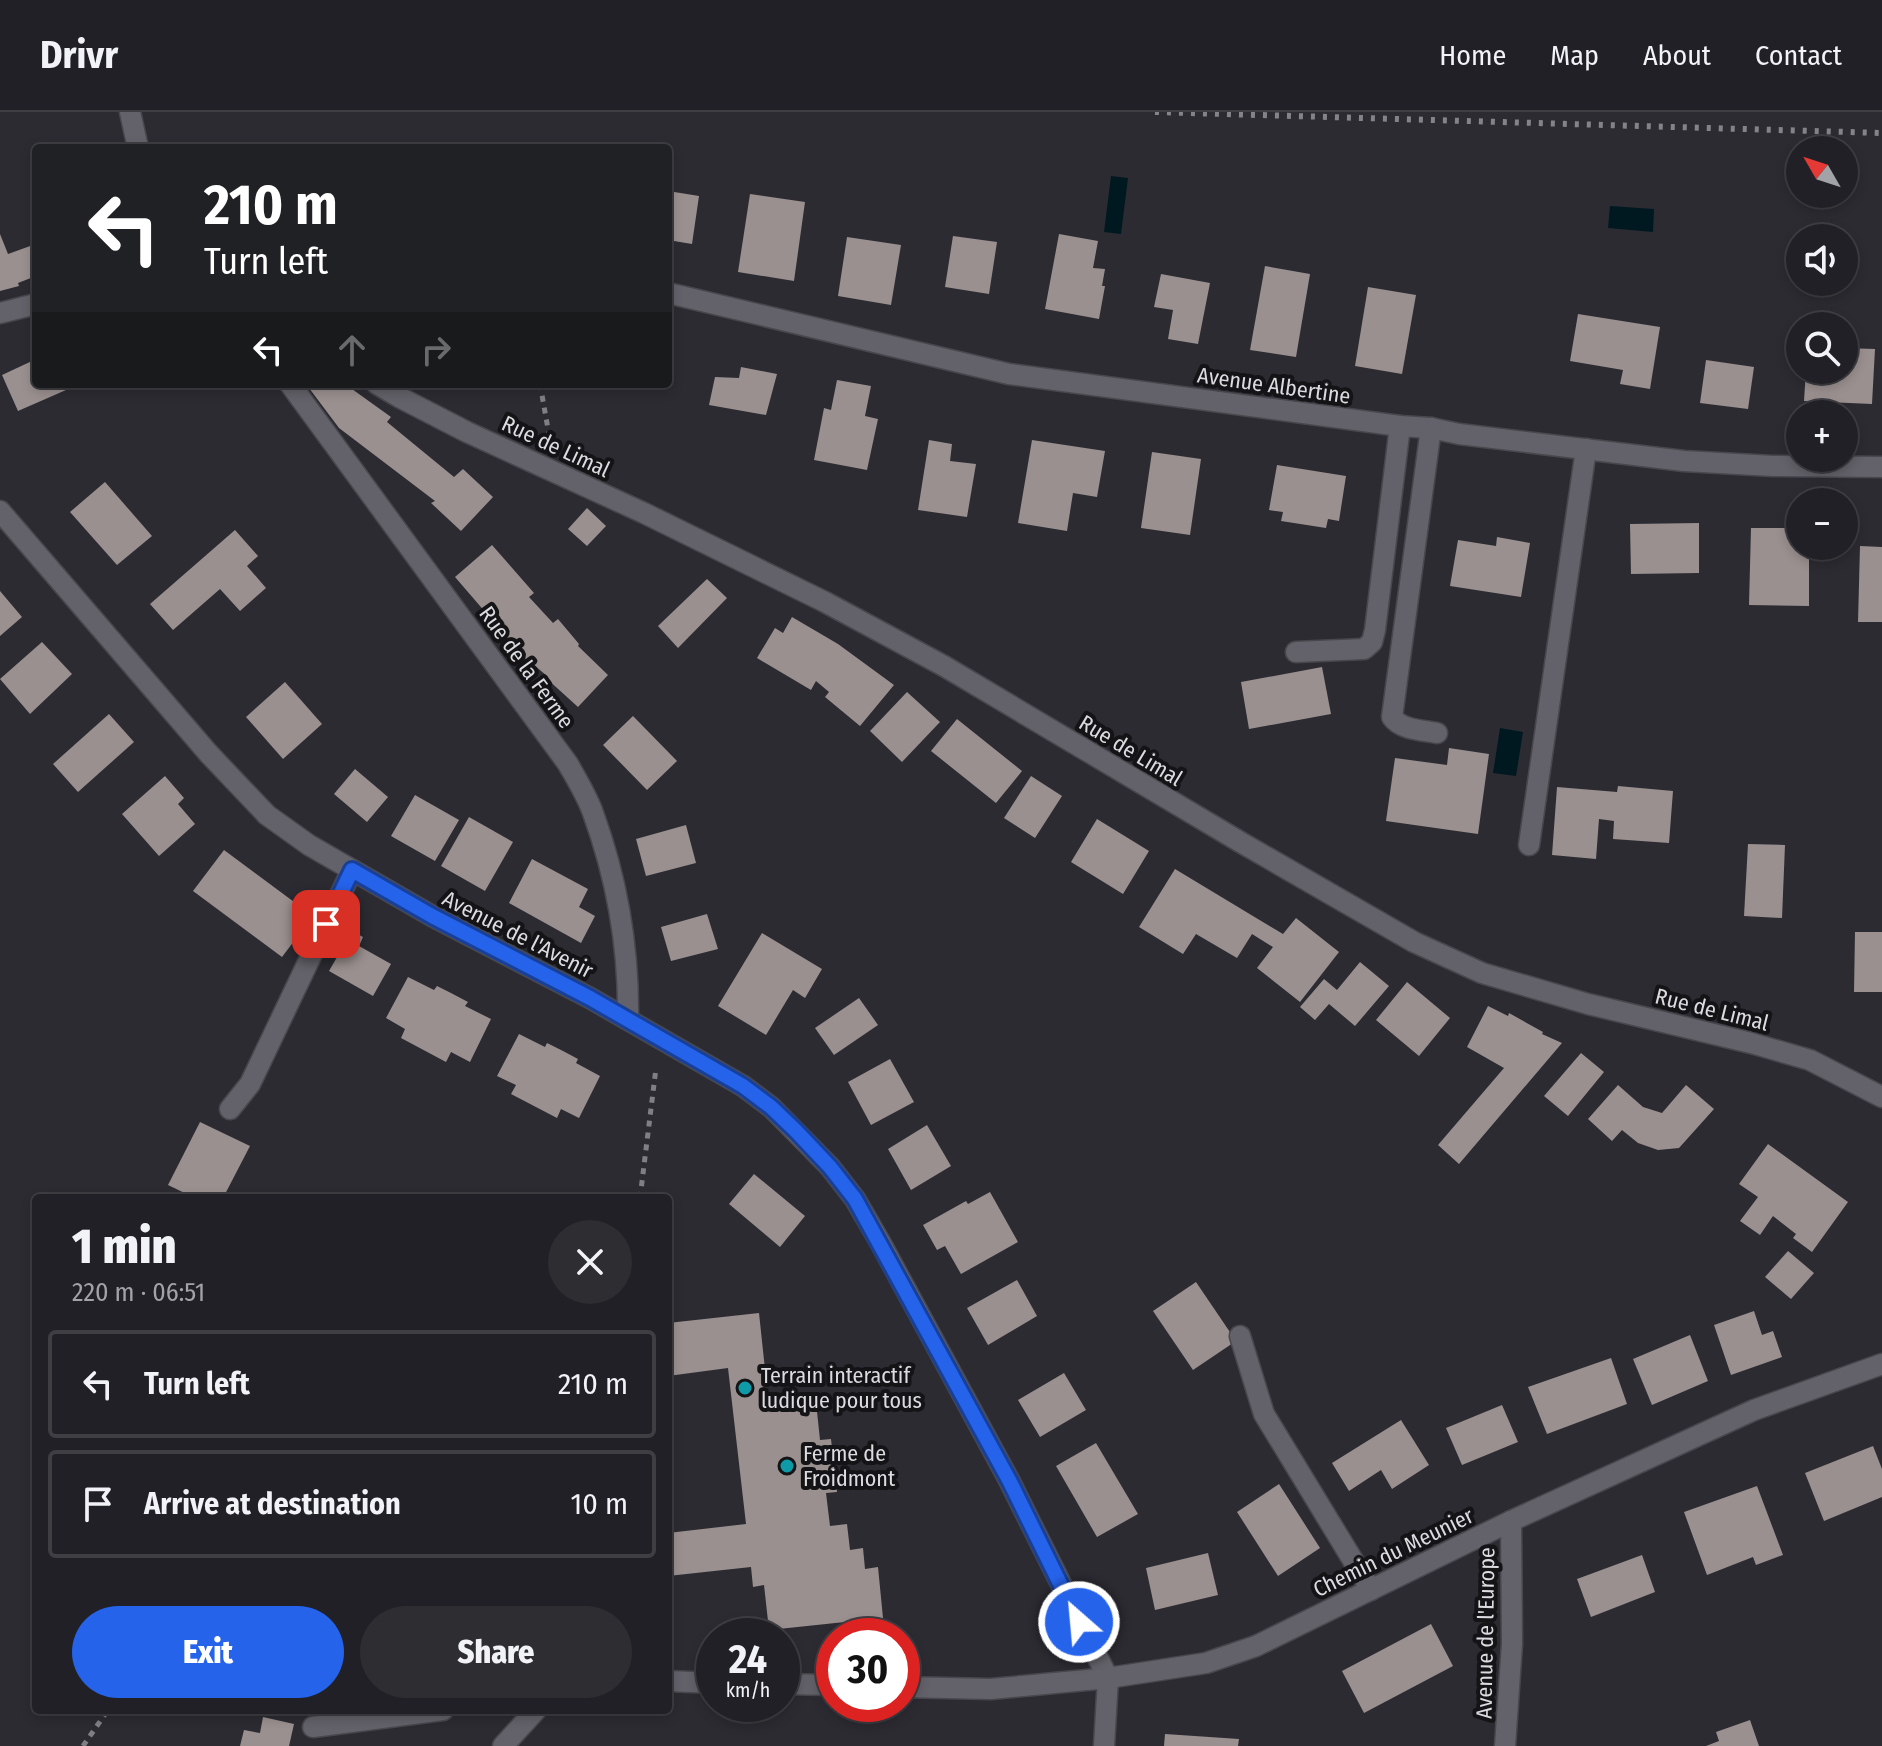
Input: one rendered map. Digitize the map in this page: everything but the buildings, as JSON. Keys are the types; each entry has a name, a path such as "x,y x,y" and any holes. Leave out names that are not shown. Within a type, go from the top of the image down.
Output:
{"street":[{"path":"130,112 137,144"},
{"name":"Avenue Albertine","path":"672,294 1009,374 1684,461 1882,467"},
{"path":"0,313 32,305"},
{"name":"Rue de la Ferme","path":"293,388 568,764 593,811 613,879 620,918 629,978 628,1019"},
{"name":"Rue de Limal","path":"384,388 453,425 825,602 944,666 1414,942 1482,973 1588,1004 1810,1060 1882,1097"},
{"path":"1296,652 1364,649 1372,642 1400,426"},
{"path":"1431,428 1392,717 1400,726 1437,733"},
{"path":"1529,845 1586,449"},
{"name":"Avenue de l'Avenir","path":"0,511 237,785 267,815 309,845 432,916 628,1019 743,1086 771,1107 830,1167 855,1199 1009,1480 1108,1678"},
{"path":"230,1109 250,1084 352,870"},
{"path":"1240,1336 1264,1414 1371,1590"},
{"name":"Chemin du Meunier","path":"920,1687 991,1689 1108,1678 1206,1663 1256,1646 1511,1521 1754,1410 1882,1364"},
{"name":"Avenue de l'Europe","path":"1505,1746 1512,1644 1511,1521"},
{"path":"1104,1746 1108,1678"},
{"path":"672,1681 696,1682"},
{"path":"313,1727 412,1714"},
{"path":"503,1746 530,1714"}],"path":[{"path":"541,388 555,472"},
{"path":"640,1194 660,1037"},
{"path":"83,1746 105,1714"}],"water":[{"path":"1111,176 1128,178 1121,234 1104,232"},
{"path":"1610,206 1654,209 1653,232 1608,228"},
{"path":"1500,728 1523,732 1516,776 1493,773"}],"railway":[{"path":"1155,112 1882,133"}],"place":[{"name":"Terrain interactif ludique pour tous","path":"745,1388"},
{"name":"Ferme de Froidmont","path":"787,1466"}],"route":[{"path":"326,924 352,870 432,916 628,1019 743,1086 771,1107 830,1167 855,1199 1009,1480 1079,1622"}]}
